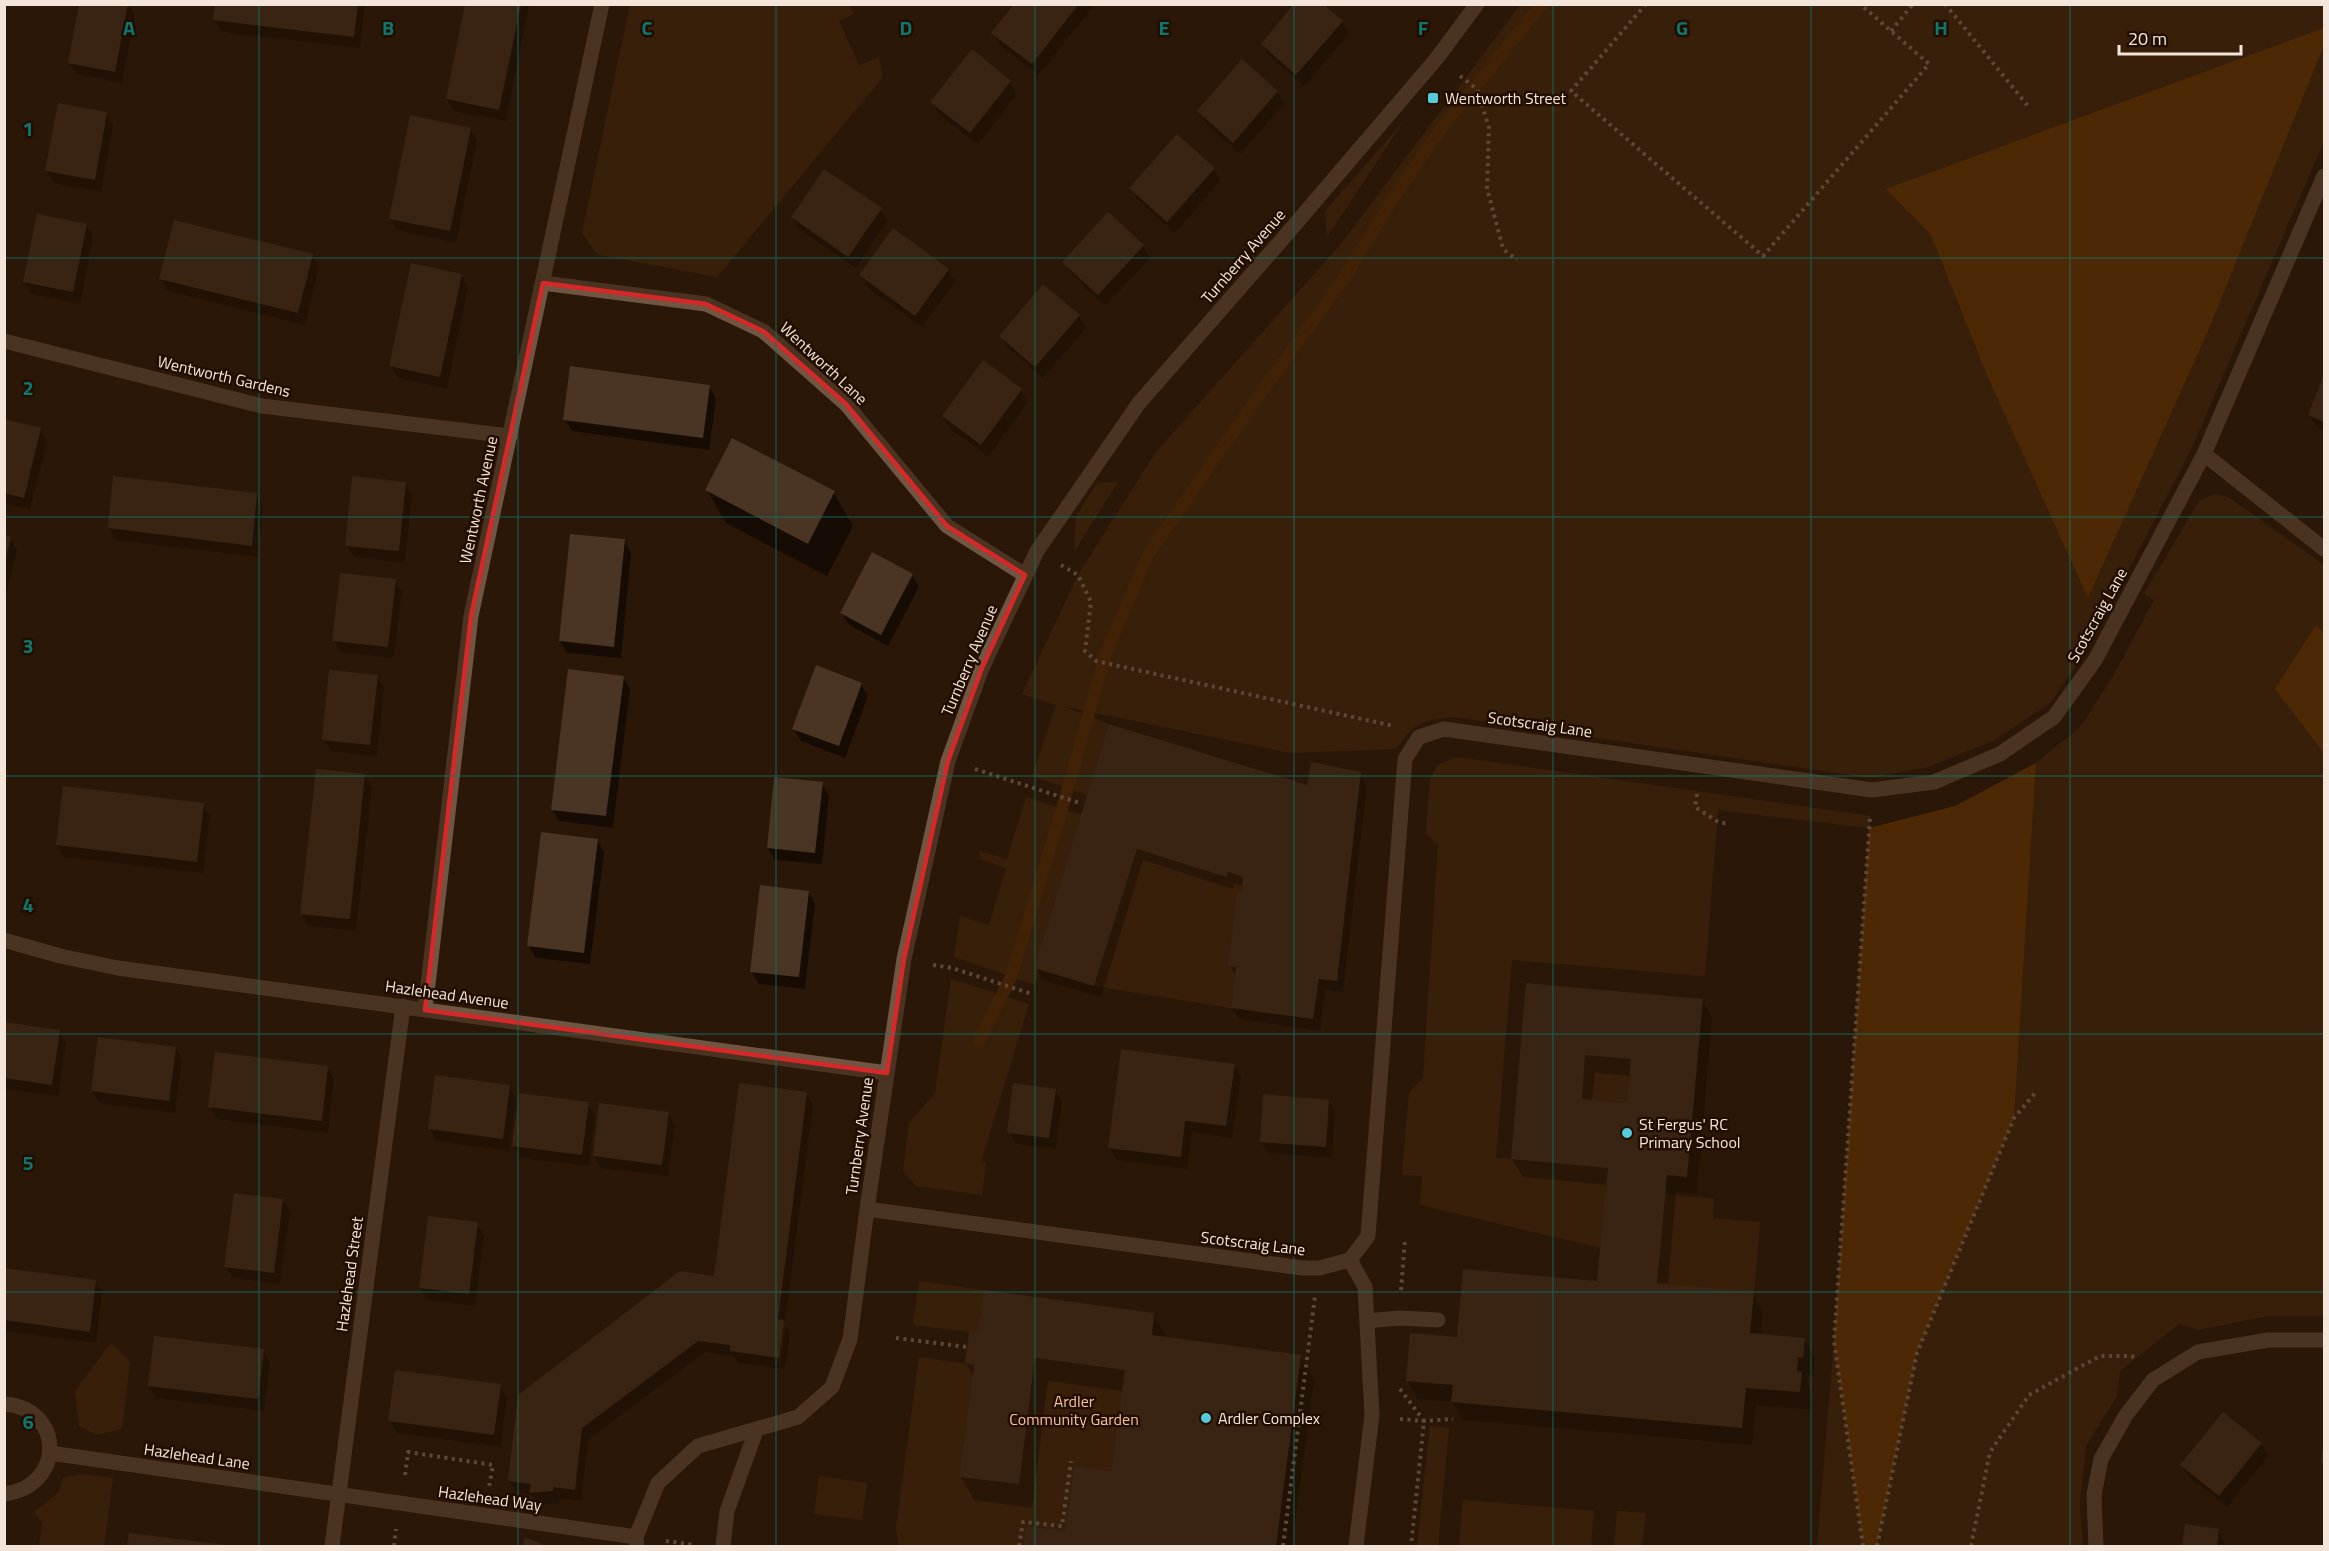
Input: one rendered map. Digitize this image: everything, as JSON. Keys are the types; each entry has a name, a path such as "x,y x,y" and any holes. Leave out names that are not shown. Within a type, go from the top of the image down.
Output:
{"street":[{"name":"Wentworth Avenue","path":"425,1010 471,616 602,4"},
{"name":"Turnberry Avenue","path":"637,1542 658,1483 698,1446 798,1418 832,1387 850,1339 904,959 948,761 982,668 1036,551 1139,403 1437,58 1477,4"},
{"name":"Scotscraig Lane","path":"1419,737 1444,729 1872,790 1934,782 2000,754 2054,717 2095,660 2204,454 2325,176"},
{"name":"Wentworth Lane","path":"543,283 706,304 763,331 846,404 947,526 1025,575"},
{"name":"Wentworth Gardens","path":"4,341 262,406 510,436"},
{"path":"2204,454 2325,549"},
{"path":"1356,1546 1372,1415 1365,1287 1350,1260 1368,1236 1405,759 1419,737"},
{"name":"Hazlehead Avenue","path":"4,940 60,956 118,968 887,1073"},
{"name":"Hazlehead Street","path":"332,1546 403,1006"},
{"name":"Scotscraig Lane","path":"867,1209 1302,1268 1319,1268 1350,1260"},
{"path":"1367,1321 1399,1318 1438,1320"},
{"path":"2096,1546 2094,1495 2101,1459 2126,1415 2153,1380 2198,1352 2268,1340 2325,1340"},
{"path":"4,1404 24,1408 41,1422 47,1431 50,1453 48,1464 35,1482 26,1489 4,1494"},
{"path":"723,1546 727,1511 756,1431"},
{"name":"Hazlehead Lane","path":"50,1453 338,1494"},
{"name":"Hazlehead Way","path":"338,1494 637,1542"}],"path":[{"path":"1646,4 1571,92 1763,256 1929,64 1860,4"},
{"path":"1891,31 1913,4"},
{"path":"1945,4 2028,106"},
{"path":"1437,58 1477,89 1489,128 1487,188 1503,249 1517,260"},
{"path":"1036,551 1078,575 1091,602 1085,651 1096,661 1409,730 1419,737"},
{"path":"948,761 1080,803"},
{"path":"1700,766 1695,807 1718,822 1729,824"},
{"path":"1863,1546 1834,1341 1872,790"},
{"path":"904,959 952,968 1032,994"},
{"path":"1877,1546 1917,1353 2014,1118 2036,1092"},
{"path":"1399,1318 1405,1240"},
{"path":"1283,1546 1319,1268"},
{"path":"896,1338 967,1347"},
{"path":"1971,1546 1990,1452 2029,1395 2100,1356 2132,1356 2153,1380"},
{"path":"1395,1382 1424,1421 1411,1546"},
{"path":"1372,1415 1424,1421 1453,1419"},
{"path":"1019,1546 1023,1522 1062,1526 1071,1461"},
{"path":"637,1542 699,1545"}],"highlighted area":[{"path":"543,283 706,304 763,331 846,404 947,526 1025,575 982,668 948,761 904,959 887,1073 425,1010 471,616"}],"green space":[{"path":"630,4 850,5 854,14 839,21 859,65 879,57 883,77 717,277 598,255 582,233"},
{"path":"1520,5 2324,5 2324,141 2191,450 2085,653 2050,703 1993,741 1928,767 1870,778 1454,717 1420,724 1408,733 1396,749 1290,753 1062,706 1109,724 1087,795 1032,776 1056,705 1022,694 1078,575 1155,453 1341,244"},
{"path":"1404,121 1327,237 1325,211"},
{"path":"1118,482 1074,552 1076,516 1097,483"},
{"path":"2214,494 2228,497 2324,565 2324,1316 2268,1316 2198,1330 2179,1324 2120,1371 2117,1396 2086,1446 2080,1503 2083,1546 1877,1546 1917,1353 2014,1118 2036,763 2081,726 2115,673 2154,600 2144,594 2199,501"},
{"path":"1457,757 1871,816 1869,828 1718,810 1705,976 1512,960 1496,1158 1608,1168 1601,1248 1420,1205 1422,1176 1402,1175 1409,1092 1423,1078 1438,845 1426,833 1430,780 1437,765"},
{"path":"1026,797 1081,815 1034,967 1039,969 1035,985 954,957 960,916 989,925 1006,868 982,860 979,851 1007,859"},
{"path":"1137,849 1226,877 1228,872 1243,877 1242,892 1237,892 1228,966 1236,967 1231,1008 1094,986"},
{"path":"951,979 1029,1004 981,1162 986,1163 982,1195 916,1186 903,1171 909,1123 935,1093"},
{"path":"1585,1055 1631,1059 1627,1103 1582,1099"},
{"path":"1664,1194 1714,1199 1713,1218 1760,1222 1754,1292 1657,1283"},
{"path":"919,1281 984,1290 978,1333 913,1325"},
{"path":"1834,1341 1863,1546 1817,1546"},
{"path":"111,1343 130,1362 122,1429 97,1435 79,1426 75,1391"},
{"name":"Ardler Community Garden","path":"919,1357 974,1365 959,1477 1019,1484 1035,1358 1125,1370 1111,1471 1074,1466 1065,1531 1026,1526 1023,1546 899,1546 896,1529"},
{"path":"1430,1426 1449,1428 1438,1546 1417,1546"},
{"path":"80,1474 113,1478 104,1546 39,1546 42,1523 34,1512 58,1493 63,1478"},
{"path":"819,1476 867,1483 862,1520 814,1514"},
{"path":"1463,1500 1594,1511 1591,1546 1459,1546"},
{"path":"1617,1511 1646,1513 1642,1546 1614,1546"}],"shaded area":[{"path":"2324,28 2324,45 2208,331 2088,598 1987,375 1931,235 1886,189"},
{"path":"2316,625 2324,633 2324,753 2275,689"},
{"path":"2036,763 2014,1118 1917,1353 1877,1546 1863,1546 1834,1341 1869,828 1955,806"}],"building":[{"path":"79,4 128,4 115,72 68,63"},
{"path":"215,4 358,4 354,37 213,20"},
{"path":"465,4 521,4 499,110 446,99"},
{"path":"1014,4 1079,4 1032,64 991,33"},
{"path":"1294,4 1323,4 1343,21 1296,75 1261,44"},
{"path":"972,49 1011,81 970,133 930,102"},
{"path":"1242,59 1278,91 1233,143 1197,111"},
{"path":"58,103 107,112 95,180 45,171"},
{"path":"410,115 471,128 450,231 389,219"},
{"path":"1177,134 1215,168 1167,222 1129,188"},
{"path":"824,169 882,208 848,257 791,217"},
{"path":"1108,212 1144,245 1098,295 1062,262"},
{"path":"37,214 87,224 73,292 23,282"},
{"path":"174,220 313,254 298,313 159,279"},
{"path":"893,228 949,269 915,316 859,275"},
{"path":"411,263 462,274 440,377 389,366"},
{"path":"1043,284 1080,315 1035,367 999,336"},
{"path":"983,360 1022,389 981,445 942,416"},
{"path":"570,366 710,385 703,438 563,420"},
{"path":"2324,374 2324,422 2308,415"},
{"path":"4,419 41,428 24,498 4,493"},
{"path":"732,438 835,491 808,544 705,490"},
{"path":"113,476 257,493 252,546 108,528"},
{"path":"352,476 406,482 399,551 345,546"},
{"path":"570,534 625,539 614,647 559,641"},
{"path":"4,535 11,537 5,562 4,562"},
{"path":"872,552 913,574 881,635 840,613"},
{"path":"340,573 396,579 388,647 332,641"},
{"path":"816,665 862,683 839,746 792,729"},
{"path":"568,669 624,676 606,816 551,810"},
{"path":"329,670 378,675 370,745 322,740"},
{"path":"1109,724 1307,785 1311,762 1361,772 1337,981 1319,979 1313,1019 1231,1008 1236,967 1228,966 1237,892 1242,892 1243,877 1228,872 1226,877 1137,849 1094,986 1034,968"},
{"path":"316,769 365,774 350,919 300,914"},
{"path":"774,777 823,782 815,853 767,848"},
{"path":"63,786 204,803 197,862 56,845"},
{"path":"541,832 598,839 584,953 527,946"},
{"path":"760,885 809,891 799,977 750,972"},
{"path":"1526,983 1703,999 1687,1177 1667,1175 1657,1283 1754,1292 1750,1333 1805,1338 1803,1358 1798,1357 1797,1371 1802,1372 1800,1392 1746,1388 1742,1428 1451,1402 1453,1385 1406,1381 1410,1333 1457,1337 1463,1269 1597,1281 1608,1168 1511,1159","holes":["1585,1055 1631,1059 1627,1103 1582,1099"]},
{"path":"4,1022 60,1030 52,1085 4,1078"},
{"path":"98,1037 176,1047 169,1101 91,1091"},
{"path":"1121,1049 1235,1064 1226,1126 1185,1121 1181,1157 1108,1148"},
{"path":"215,1052 328,1066 322,1121 208,1107"},
{"path":"435,1075 510,1085 503,1139 428,1129"},
{"path":"739,1083 807,1092 778,1319 784,1320 779,1358 730,1351 730,1345 698,1341 582,1428 575,1490 553,1487 553,1491 529,1493 531,1484 508,1481 518,1395 680,1271 714,1276"},
{"path":"1013,1083 1056,1089 1049,1138 1007,1133"},
{"path":"519,1093 589,1102 582,1155 512,1146"},
{"path":"1263,1094 1329,1100 1326,1147 1260,1142"},
{"path":"599,1103 669,1112 662,1165 593,1156"},
{"path":"234,1193 283,1199 274,1273 224,1267"},
{"path":"428,1216 478,1222 469,1294 419,1288"},
{"path":"4,1268 96,1280 90,1332 4,1320"},
{"name":"Ardler Complex","path":"984,1290 1154,1313 1152,1335 1301,1355 1276,1546 1023,1546 1026,1526 1065,1531 1074,1466 1111,1471 1125,1370 1035,1358 1019,1484 959,1477 974,1365 965,1363 969,1332 978,1333"},
{"path":"154,1336 264,1349 258,1399 148,1386"},
{"path":"395,1370 501,1384 494,1435 388,1421"},
{"path":"2223,1412 2262,1443 2219,1496 2180,1465"},
{"path":"2324,1448 2324,1464 2321,1463"},
{"path":"2185,1524 2219,1529 2217,1546 2182,1546"},
{"path":"129,1533 225,1545 225,1546 127,1546"},
{"path":"524,1537 547,1546 523,1546"}],"waterway":[{"path":"979,1041 1011,977 1106,653 1149,553 1345,277 1391,202 1440,130 1542,4"}],"place":[{"name":"Wentworth Street","path":"1433,98"},
{"name":"St Fergus' RC Primary School","path":"1627,1133"},
{"name":"Ardler Complex","path":"1206,1418"}]}
